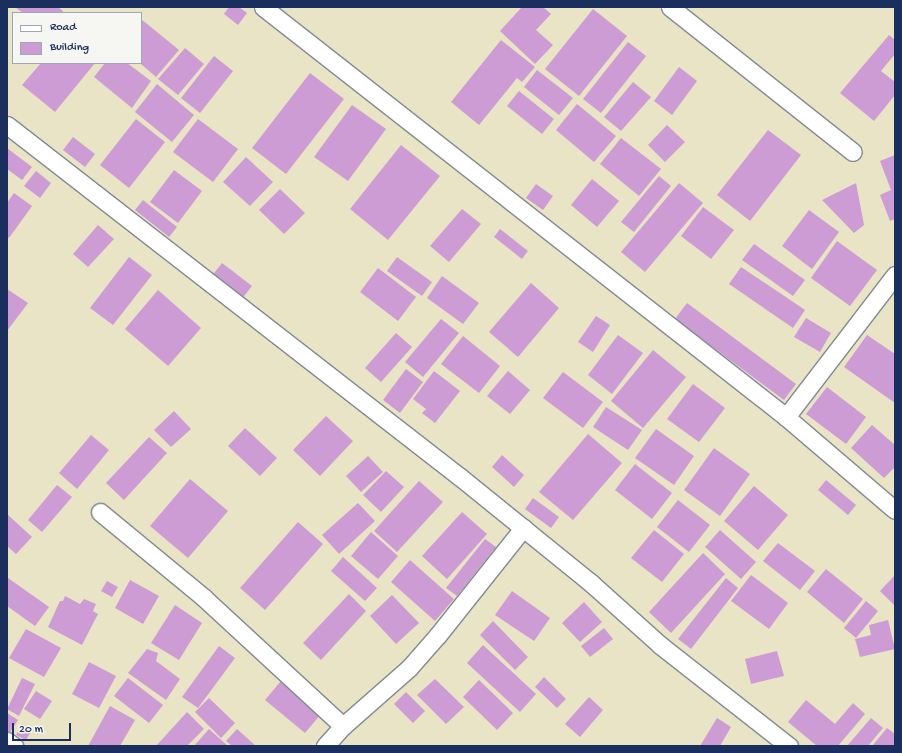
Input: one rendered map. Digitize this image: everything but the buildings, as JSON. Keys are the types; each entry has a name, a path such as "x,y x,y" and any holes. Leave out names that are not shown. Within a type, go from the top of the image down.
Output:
{"street":[{"path":"263,7 786,417 895,510"},
{"path":"670,7 853,152"},
{"path":"7,125 523,528 591,583 660,645 789,746"},
{"path":"786,417 895,275"},
{"path":"100,512 203,597 343,726"},
{"path":"325,746 343,726 409,668 438,635 523,528"},
{"path":"7,741 14,746"}]}
